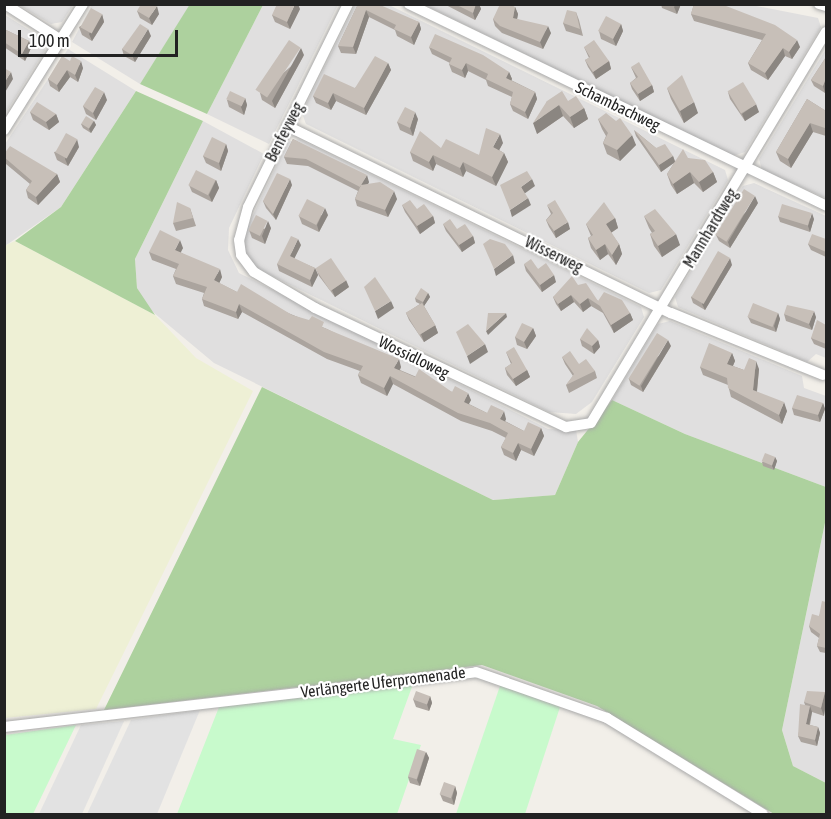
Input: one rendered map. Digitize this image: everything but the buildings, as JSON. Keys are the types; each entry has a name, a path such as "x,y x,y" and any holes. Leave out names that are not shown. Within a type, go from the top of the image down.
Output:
{"street":[{"path":"5,4 61,40"},
{"path":"4,130 83,4"},
{"name":"Benfeyweg","path":"246,263 239,248 243,220 348,4"},
{"name":"Schambachweg","path":"409,4 744,169 826,206"},
{"path":"819,4 826,6"},
{"name":"Mannhardtweg","path":"591,423 826,32"},
{"name":"Wisserweg","path":"288,126 662,307 823,375"},
{"name":"Wossidloweg","path":"246,263 315,308 546,422 566,427 591,423"},
{"name":"Verlängerte Uferpromenade","path":"4,727 476,672 608,718 763,814"}],"shaded area":[{"path":"746,4 818,18 821,27 745,152 733,156 425,5"},
{"path":"19,5 73,5 62,22 51,24"},
{"path":"92,5 190,5 140,84 72,42"},
{"path":"263,5 338,5 269,144 207,114"},
{"path":"355,5 389,5 725,170 728,180 661,290 649,293 306,124 302,113"},
{"path":"5,15 42,38 45,50 5,114"},
{"path":"68,49 136,91 61,207 5,246 5,144"},
{"path":"826,49 826,198 762,170 759,159"},
{"path":"203,121 264,154 229,228 228,250 239,273 548,429 576,430 578,442 555,495 493,500 214,363 147,307 137,288 135,259"},
{"path":"299,139 641,307 644,317 592,402 576,414 549,412 258,269 245,254 244,234 288,142"},
{"path":"754,183 826,216 826,358 816,354 807,362 678,307 675,297 743,186"},
{"path":"670,321 802,376 804,388 826,396 826,487 685,434 612,400 658,324"},
{"path":"826,518 826,783 793,766 782,730"},
{"path":"200,710 157,814 87,814 131,720"},
{"path":"124,721 82,814 39,814 81,725"}],"green space":[{"path":"190,4 263,5 207,114 140,84"},
{"path":"136,91 203,121 135,259 137,288 155,315 15,241 61,207"},
{"path":"15,241 155,315 196,358 253,391 96,709 5,718 4,246"},
{"path":"262,387 493,500 555,495 578,442 612,400 685,434 826,487 826,518 782,730 793,766 826,783 826,814 774,814 597,706 482,665 104,710"},
{"path":"501,683 562,701 525,814 456,814"},
{"path":"413,684 393,739 421,745 397,814 177,814 219,707"},
{"path":"76,725 33,814 5,814 5,735"}]}
